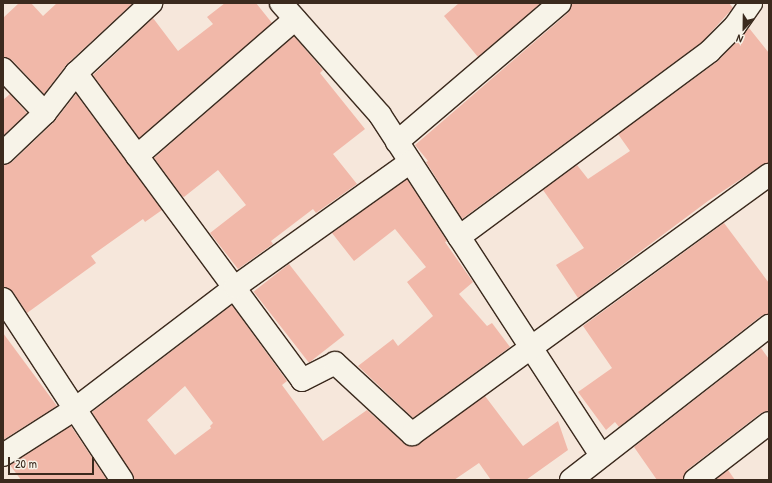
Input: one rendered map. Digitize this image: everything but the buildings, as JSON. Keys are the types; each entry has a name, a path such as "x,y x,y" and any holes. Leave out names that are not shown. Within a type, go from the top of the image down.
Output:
{"street":[{"path":"397,142 560,3"},
{"path":"459,237 710,51 735,26 751,3"},
{"path":"3,154 45,113 76,73 137,7"},
{"path":"137,156 288,11 380,115 601,455"},
{"path":"3,69 45,113"},
{"path":"76,73 302,380 336,363 412,434 769,175"},
{"path":"3,455 75,409 235,288 410,162"},
{"path":"3,299 122,480"},
{"path":"571,480 601,455 769,326"},
{"path":"695,480 769,423"}]}
